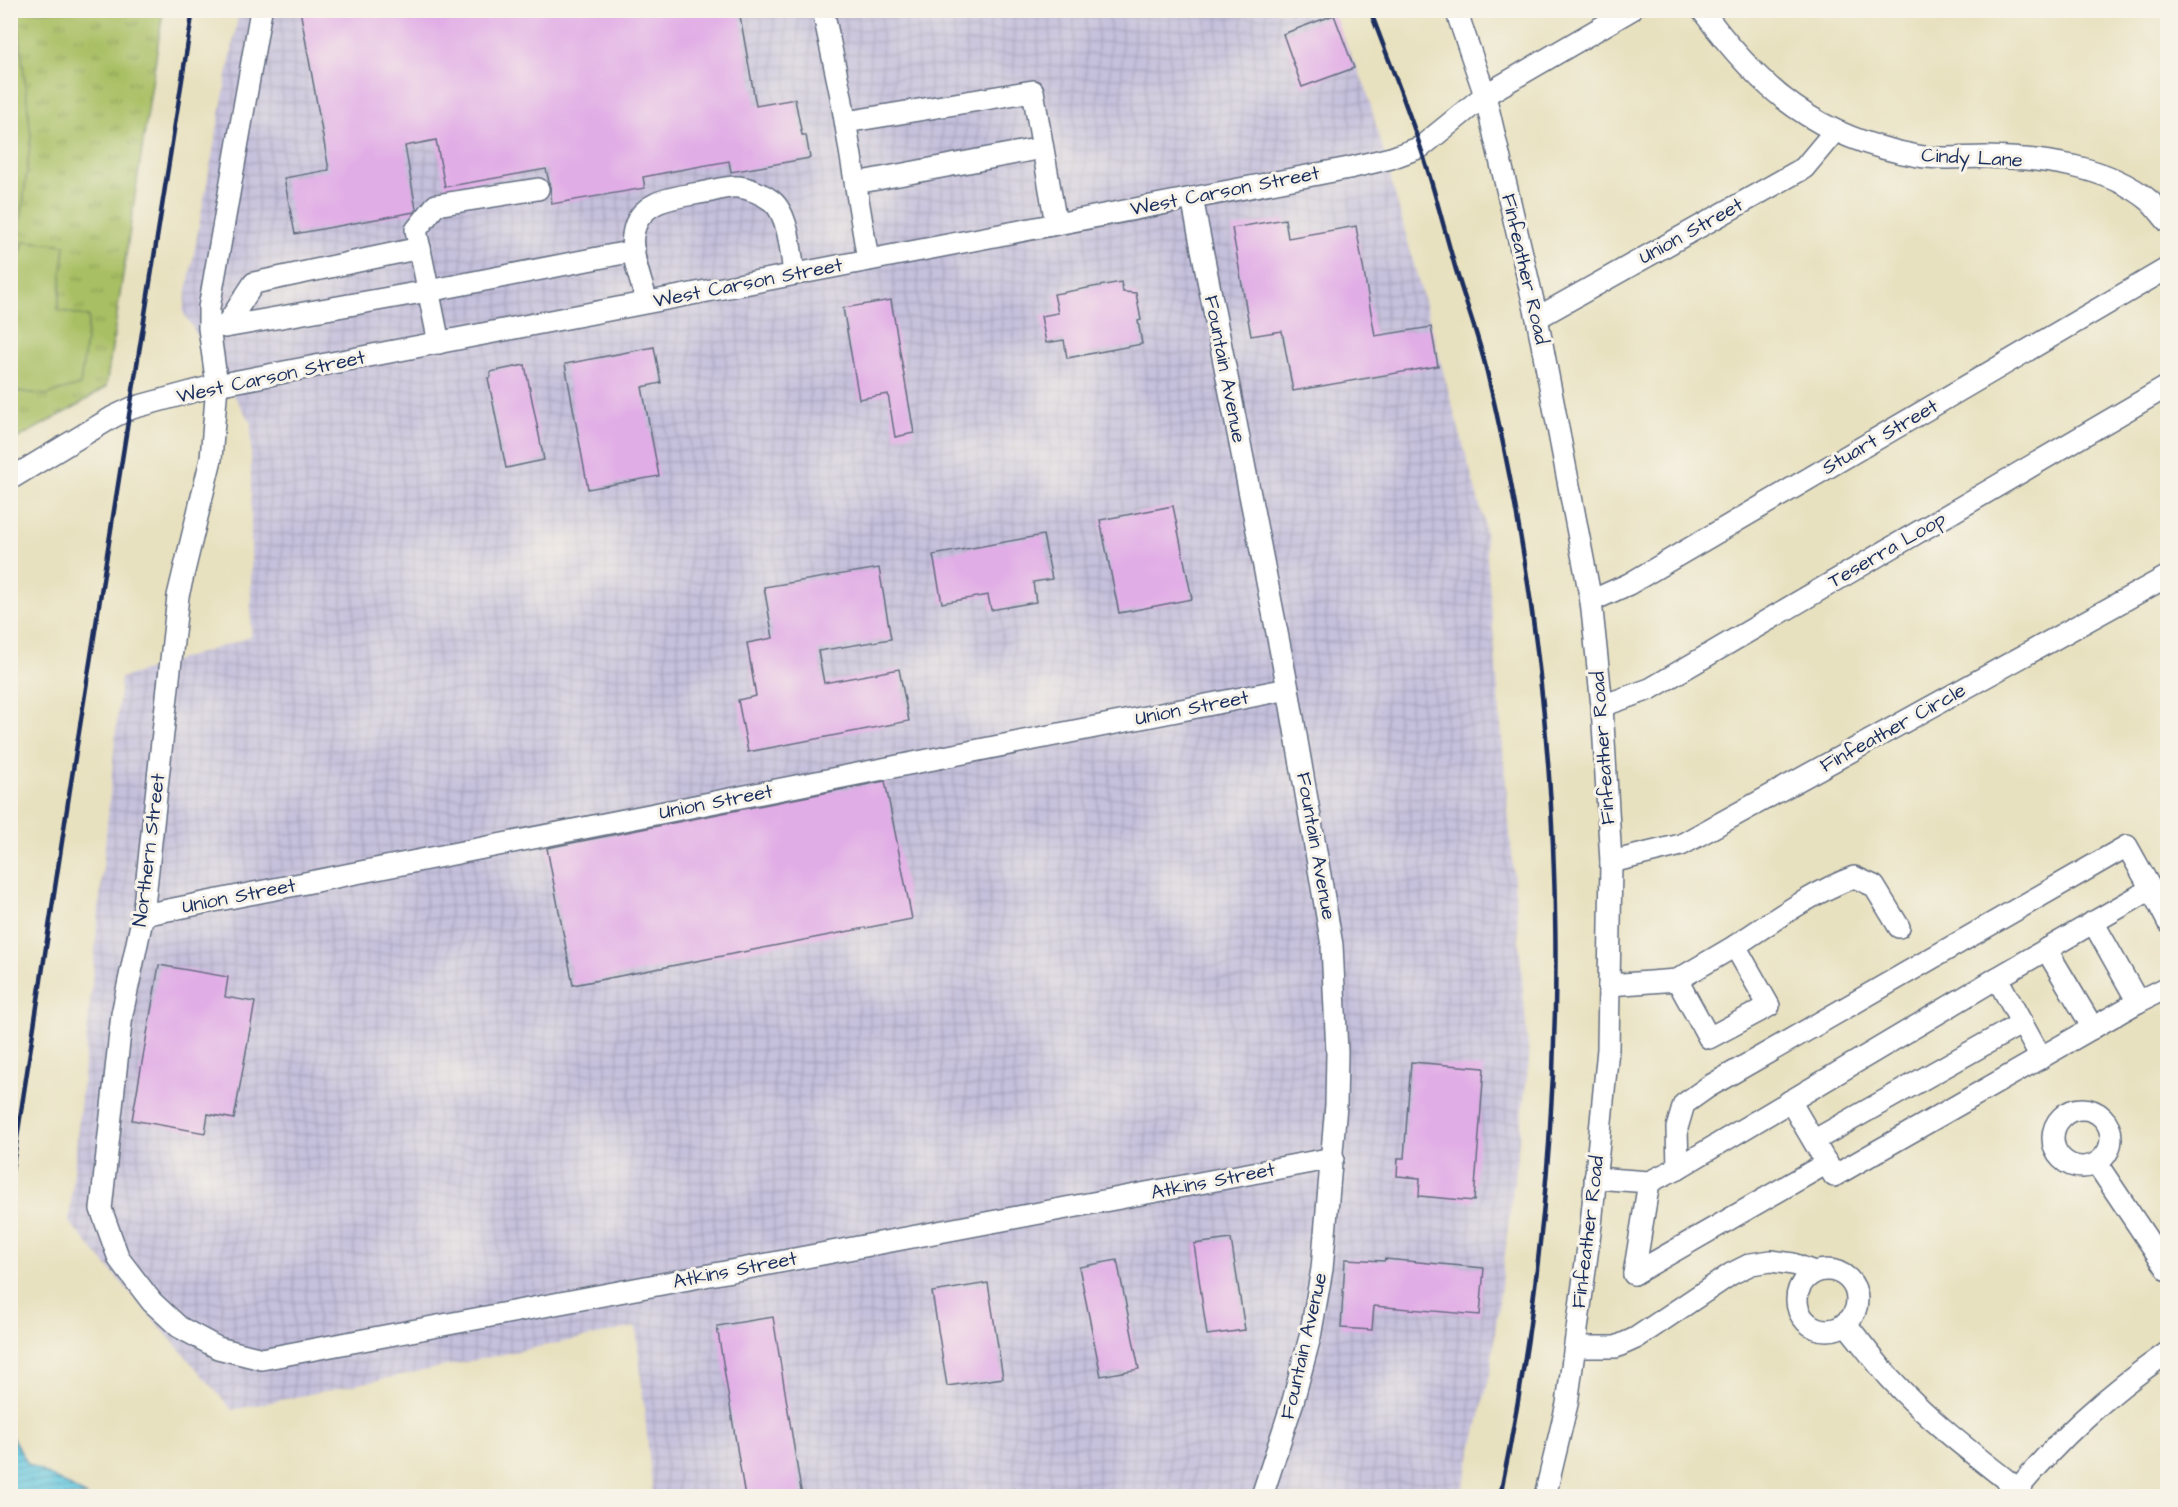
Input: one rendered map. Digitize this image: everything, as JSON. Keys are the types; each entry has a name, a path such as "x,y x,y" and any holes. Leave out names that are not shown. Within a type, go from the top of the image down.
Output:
{"street":[{"name":"Northern Street","path":"152,1302 119,1259 101,1209 122,1014 143,915 178,596 211,459 217,385 217,328 209,308 261,10"},
{"path":"823,10 846,122 868,260"},
{"name":"Finfeather Road","path":"1456,10 1485,95 1537,318 1591,601 1602,706 1611,862 1608,1049 1595,1178 1567,1404 1545,1497"},
{"name":"West Carson Street","path":"10,479 132,408 217,385 1349,168 1391,158 1421,147 1485,95 1631,10"},
{"name":"Cindy Lane","path":"1702,10 1754,74 1785,102 1834,132 1879,147 1920,157 1989,157 2055,162 2108,175 2150,201 2168,222"},
{"path":"846,122 1033,91 1056,224"},
{"name":"Union Street","path":"1537,318 1804,168 1834,132"},
{"path":"856,183 1042,148"},
{"path":"647,302 634,251 633,234 639,219 650,206 661,200 737,186 752,190 772,201 783,214 795,274"},
{"path":"438,343 416,230 436,205 538,189"},
{"name":"Fountain Avenue","path":"1192,198 1288,689 1332,945 1337,1053 1333,1158 1322,1269 1310,1337 1293,1401 1262,1497"},
{"path":"217,328 254,283 420,248"},
{"path":"217,328 428,291 634,251"},
{"name":"Stuart Street","path":"1591,601 1639,578 2168,268"},
{"name":"Teserra Loop","path":"1602,706 1650,689 2168,386"},
{"name":"Finfeather Circle","path":"1611,862 1680,845 2168,576"},
{"name":"Union Street","path":"143,915 1288,689"},
{"path":"1678,1168 1677,1128 1684,1104 1708,1087 2127,846 2168,922"},
{"path":"1609,985 1677,980 1823,890 1854,877 1874,886 1899,927"},
{"path":"1595,1178 1649,1182 1678,1168 2151,889"},
{"path":"2093,922 2138,1002"},
{"path":"1677,980 1709,1038 1769,1006 1735,946"},
{"path":"2046,950 2092,1028"},
{"path":"1997,978 2041,1058"},
{"path":"1790,1101 1815,1140 1834,1176 2168,987"},
{"path":"1815,1140 2022,1023"},
{"name":"Atkins Street","path":"152,1302 179,1327 218,1348 262,1359 1333,1158"},
{"path":"1649,1182 1634,1274 1827,1163"},
{"path":"2097,1164 2168,1270"},
{"path":"1575,1347 1616,1347 1636,1338 1731,1274 1751,1264 1771,1261 1793,1264 1814,1272"},
{"path":"1823,1270 1842,1274 1855,1288 1856,1307 1852,1316 1836,1328 1816,1328 1801,1314 1797,1305 1800,1285 1814,1272 1823,1270"},
{"path":"1845,1323 1890,1377 2015,1493 2060,1440 2093,1409 2168,1352"}],"shaded area":[{"path":"239,11 1331,11 1366,88 1484,521 1529,1060 1490,1374 1461,1496 653,1496 636,1327 232,1410 69,1222 121,678 251,637 251,423 183,312"}],"green space":[{"path":"10,11 17,11 31,136 15,273 24,241 65,245 58,310 89,317 80,385 46,395 11,390"},
{"path":"11,11 163,11 106,387 11,442"}],"water":[{"path":"10,1434 28,1464 87,1496 11,1496"}],"building":[{"path":"300,10 739,10 756,106 795,99 802,135 806,135 810,158 731,172 729,161 643,177 645,188 552,204 546,169 445,187 436,140 405,146 416,209 414,212 295,234 284,178 329,170"},
{"path":"1334,15 1354,68 1302,87 1283,34"},
{"path":"1285,219 1288,238 1356,226 1375,336 1431,327 1438,366 1293,391 1282,331 1251,336 1232,228"},
{"path":"1121,282 1123,292 1136,293 1141,320 1138,321 1142,344 1067,358 1064,340 1046,343 1041,316 1058,313 1054,294"},
{"path":"891,300 914,433 895,437 888,394 859,399 843,308"},
{"path":"654,347 661,383 642,387 659,476 588,489 565,364"},
{"path":"525,365 544,460 506,468 488,378 491,377 490,372"},
{"path":"1173,506 1192,599 1119,613 1100,520"},
{"path":"1043,535 1052,579 1033,582 1036,602 991,610 988,595 942,603 933,555"},
{"path":"879,568 891,639 818,651 824,683 899,669 909,721 748,752 738,700 756,696 747,643 773,638 764,587"},
{"path":"885,781 912,919 573,985 547,848"},
{"path":"159,965 228,977 225,997 255,1002 234,1119 208,1114 205,1133 132,1120"},
{"path":"1411,1062 1484,1068 1474,1201 1419,1196 1420,1178 1397,1176 1398,1158 1404,1158"},
{"path":"1231,1239 1245,1330 1207,1335 1194,1244"},
{"path":"1345,1259 1384,1261 1385,1259 1484,1268 1480,1315 1374,1306 1372,1330 1341,1328"},
{"path":"1117,1260 1139,1369 1101,1376 1079,1267"},
{"path":"988,1283 1003,1378 947,1386 932,1292"},
{"path":"773,1317 802,1497 745,1497 717,1326"}],"railway":[{"path":"10,1184 193,10"},
{"path":"1370,10 1425,161 1487,372 1516,511 1537,651 1550,792 1555,933 1553,1075 1543,1216 1525,1357 1500,1496"}]}
